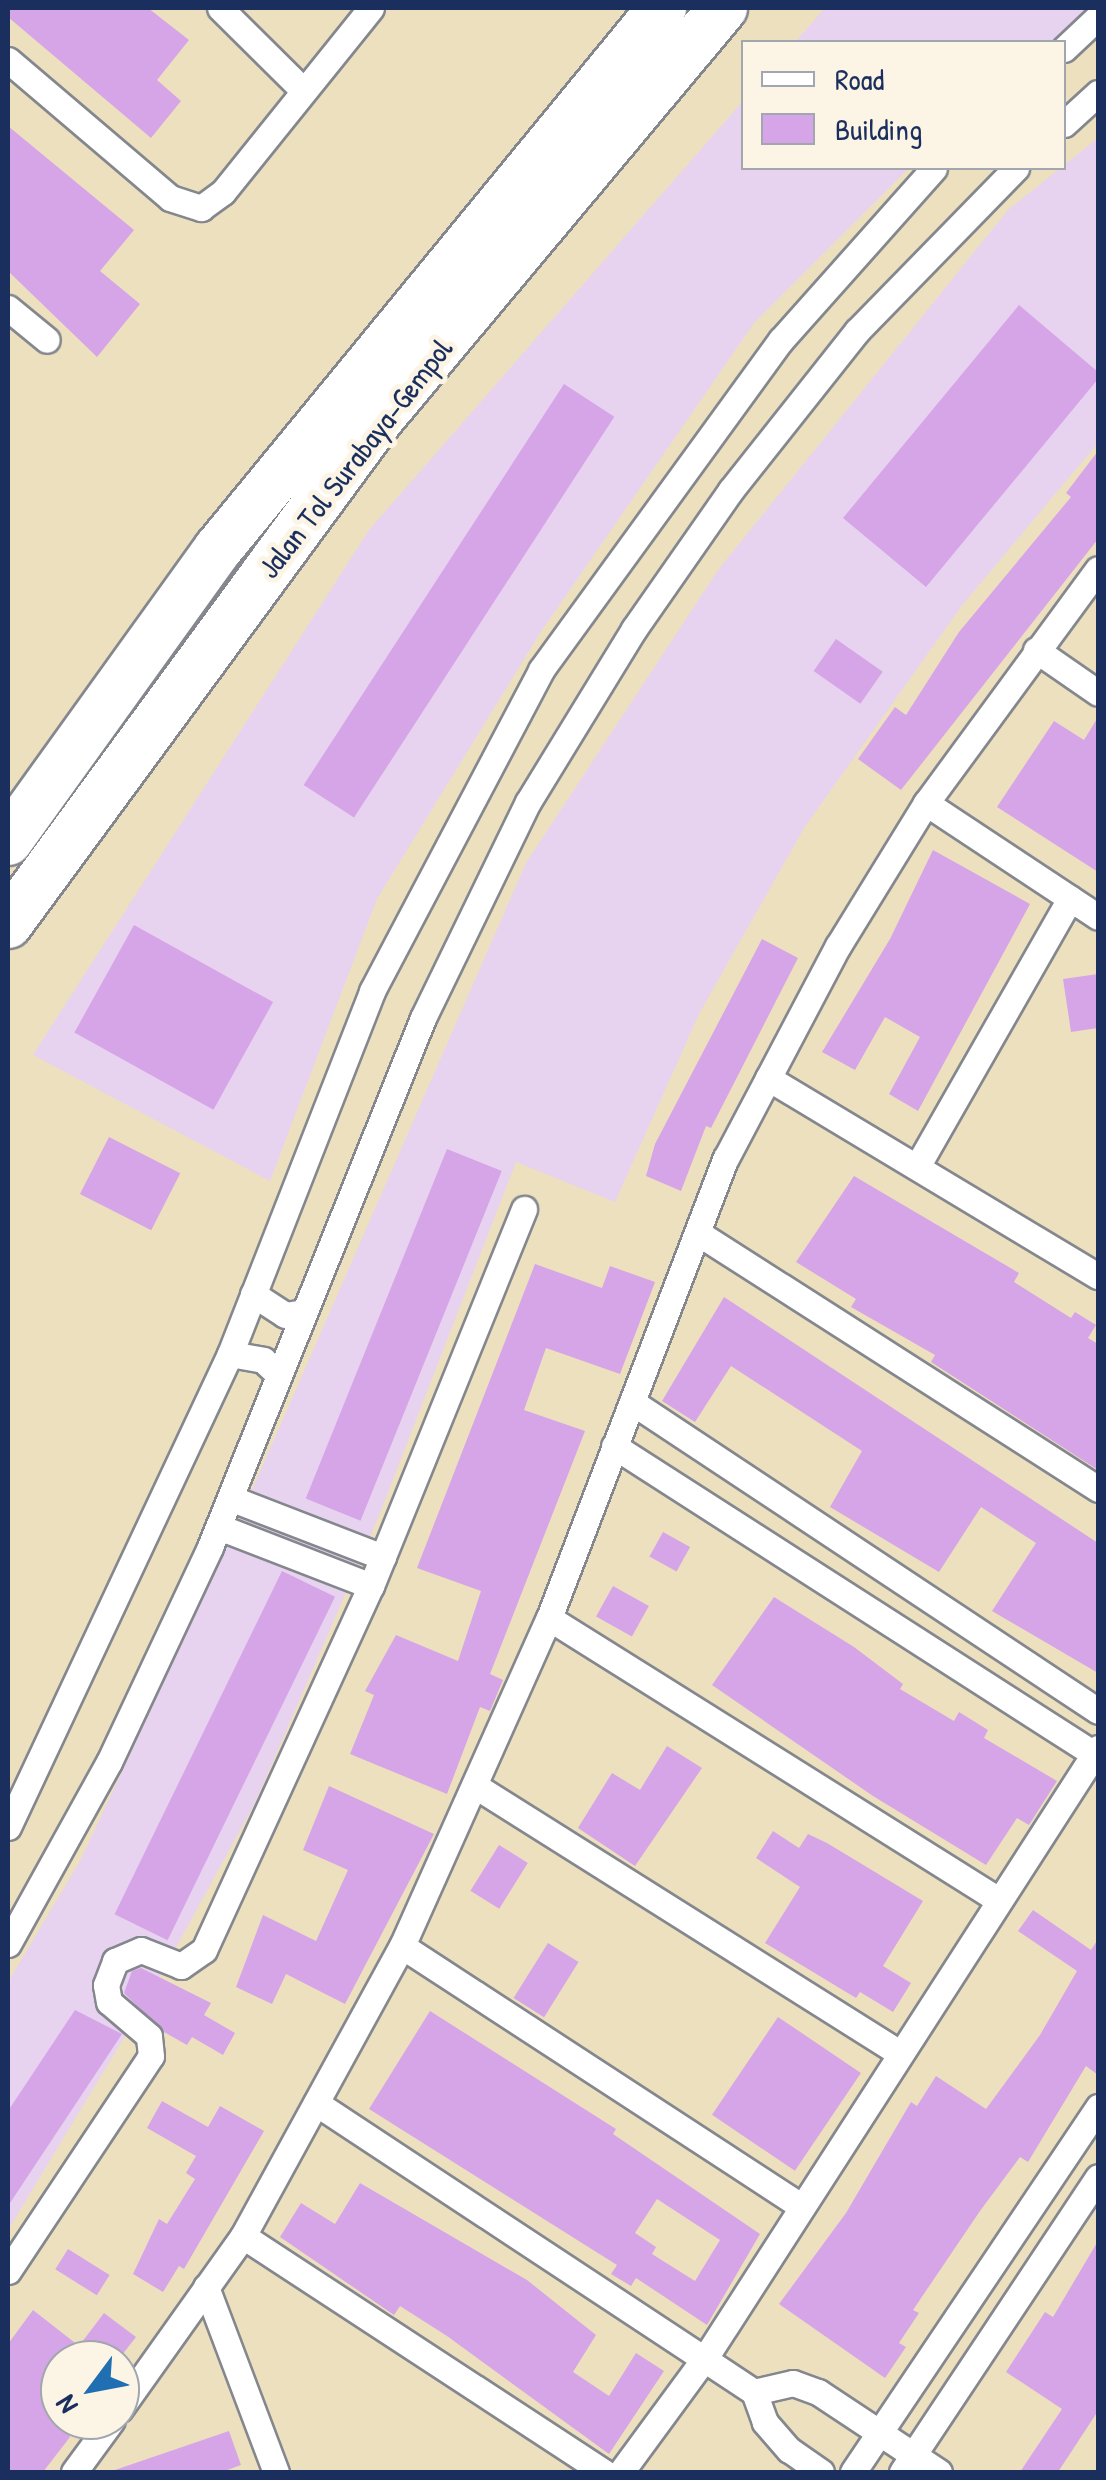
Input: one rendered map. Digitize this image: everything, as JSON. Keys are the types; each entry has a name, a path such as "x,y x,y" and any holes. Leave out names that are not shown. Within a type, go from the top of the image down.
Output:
{"highway":[{"name":"Jalan Tol Surabaya–Gempol","path":"8,841 218,548 662,8"},
{"name":"Jalan Tol Surabaya–Gempol","path":"8,924 379,419 724,8"}],"street":[{"path":"220,8 303,90"},
{"path":"8,60 185,208 201,208 223,192 371,8"},
{"path":"1066,47 1098,17"},
{"path":"1066,122 1098,93"},
{"path":"8,1826 96,1651 230,1354 372,991 542,670 781,340 932,170"},
{"path":"8,1944 109,1762 218,1527 423,1018 528,802 634,628 731,490 857,331 1014,170"},
{"path":"8,308 48,340"},
{"path":"140,2381 242,2236 402,1946 477,1787 548,1618 726,1158 768,1078 926,803 1098,569"},
{"path":"1036,650 1098,693"},
{"path":"926,803 1098,917"},
{"path":"918,1165 1070,898"},
{"path":"768,1078 1098,1276"},
{"path":"8,2271 152,2056 149,2036 109,2002 106,1984 114,1961 141,1950 181,1966 204,1950 371,1586 524,1209"},
{"path":"698,1234 1098,1489"},
{"path":"253,1294 285,1315 304,1312"},
{"path":"230,1354 263,1360 279,1376"},
{"path":"632,1402 1098,1711"},
{"path":"614,1446 1096,1751 707,2355 621,2472"},
{"path":"230,1498 383,1557"},
{"path":"218,1527 371,1586"},
{"path":"548,1618 998,1900"},
{"path":"477,1787 899,2053"},
{"path":"402,1946 802,2206"},
{"path":"316,2103 707,2355 754,2392 766,2422 789,2450 821,2472"},
{"path":"853,2472 1098,2107"},
{"path":"908,2465 1098,2176"},
{"path":"242,2236 604,2472"},
{"path":"206,2287 276,2472"},
{"path":"754,2392 793,2383 882,2433 908,2465 939,2472"},
{"path":"86,2466 101,2440"}],"shaded area":[{"path":"825,8 1095,8 1055,40 797,40"},
{"path":"741,103 741,170 907,170 754,323 540,633 377,899 270,1181 33,1055 369,530"},
{"path":"1098,138 1098,443 963,604 804,828 699,1014 615,1202 516,1162 378,1518 255,1803 151,1993 8,2230 8,1982 80,1861 225,1552 526,863 718,570 1008,210 1058,170 1066,170 1066,164"}],"building":[{"path":"8,8 148,8 189,40 157,80 181,101 151,138 8,17"},
{"path":"8,126 134,230 100,271 140,304 97,357 8,271"},
{"path":"1019,305 1098,372 1098,379 926,587 843,518"},
{"path":"564,384 614,417 354,818 304,785"},
{"path":"1098,451 1098,539 901,790 858,759 895,707 906,715 959,632 1071,497 1066,493"},
{"path":"836,639 883,672 860,704 814,671"},
{"path":"1098,717 1098,872 997,807 1054,721 1084,740"},
{"path":"933,850 1030,904 918,1111 889,1094 920,1037 885,1017 855,1070 822,1052 890,939"},
{"path":"134,925 273,1002 213,1110 74,1033"},
{"path":"762,939 798,958 711,1128 706,1126 681,1191 646,1176 655,1144"},
{"path":"1098,974 1098,1028 1071,1032 1063,979"},
{"path":"109,1137 180,1173 151,1230 80,1194"},
{"path":"447,1149 502,1171 360,1521 306,1499"},
{"path":"854,1176 1019,1273 1014,1282 1071,1318 1075,1312 1096,1325 1088,1338 1098,1344 1098,1470 931,1362 935,1355 851,1307 856,1299 796,1262"},
{"path":"535,1264 602,1288 610,1266 655,1282 620,1374 546,1348 524,1410 585,1431 490,1674 503,1680 490,1711 480,1707 447,1794 350,1754 374,1695 365,1691 396,1635 458,1661 481,1591 417,1568"},
{"path":"724,1297 1098,1543 1098,1673 992,1611 1036,1543 981,1507 939,1572 830,1507 862,1451 731,1366 695,1422 662,1401"},
{"path":"663,1532 690,1547 677,1572 649,1556"},
{"path":"282,1571 335,1597 168,1940 115,1914"},
{"path":"613,1586 649,1606 632,1636 596,1617"},
{"path":"774,1597 854,1647 903,1684 900,1689 954,1721 959,1712 988,1730 984,1738 1057,1781 1029,1825 1017,1818 986,1865 873,1796 712,1685"},
{"path":"667,1746 702,1768 635,1866 578,1828 612,1773 640,1790"},
{"path":"329,1786 434,1834 345,2004 286,1974 272,2004 236,1987 263,1915 316,1941 348,1870 303,1850"},
{"path":"773,1831 799,1848 808,1834 923,1901 883,1966 911,1983 893,2012 860,1992 856,1998 765,1943 800,1887 756,1858"},
{"path":"499,1845 528,1863 499,1909 470,1891"},
{"path":"1033,1910 1091,1950 1098,1939 1098,2075 1086,2066 1028,2162 1020,2157 980,2211 913,2310 919,2313 899,2343 906,2347 885,2378 779,2304 846,2213 911,2102 917,2106 936,2076 986,2109 1040,2035 1077,1971 1018,1931"},
{"path":"548,1943 579,1962 544,2017 514,1998"},
{"path":"141,1968 211,2003 204,2015 235,2033 223,2055 192,2037 187,2045 164,2032 124,1993 132,1971"},
{"path":"75,2010 122,2034 8,2206 8,2111"},
{"path":"430,2011 616,2129 613,2134 760,2234 707,2325 636,2278 631,2286 611,2274 617,2265 369,2109","holes":["657,2199 720,2240 695,2281 652,2254 656,2247 635,2233"]},
{"path":"778,2017 861,2073 795,2171 712,2115"},
{"path":"162,2101 208,2127 220,2106 264,2131 184,2269 179,2266 163,2292 133,2274 159,2219 167,2224 195,2179 186,2173 196,2156 147,2128"},
{"path":"360,2183 527,2280 596,2335 573,2372 609,2396 636,2353 664,2371 609,2454 447,2336 400,2306 394,2315 280,2237 301,2203 335,2224"},
{"path":"1098,2241 1098,2411 1058,2472 1020,2472 1062,2409 1006,2372 1045,2312 1053,2317"},
{"path":"68,2249 110,2275 97,2295 55,2269"},
{"path":"33,2310 71,2340 40,2340 40,2440 68,2440 43,2472 8,2472 8,2344"},
{"path":"104,2313 136,2337 134,2340 84,2340"},
{"path":"229,2431 241,2465 222,2472 109,2472"}]}
